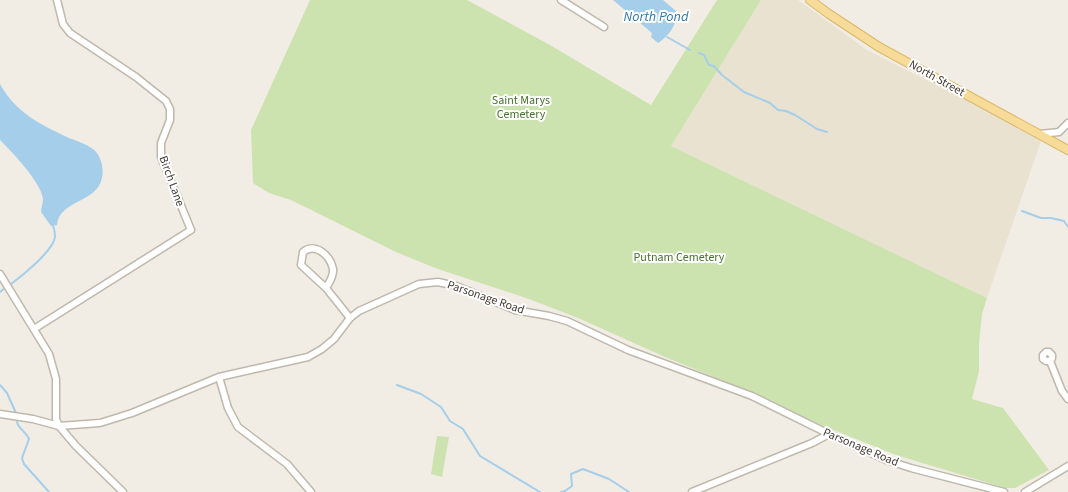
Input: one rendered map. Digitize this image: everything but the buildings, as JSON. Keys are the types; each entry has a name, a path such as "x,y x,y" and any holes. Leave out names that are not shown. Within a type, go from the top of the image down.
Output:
{"main road":[{"name":"North Street","path":"810,0 879,47 1068,150"}],"street":[{"name":"Birch Lane","path":"34,329 191,230 161,157 161,143 170,120 170,109 161,97 136,77 70,33 63,24 57,0"},
{"path":"561,0 604,27"},
{"path":"1040,134 1059,132 1068,123"},
{"path":"326,288 333,270 330,261 322,251 314,248 307,249 303,252 301,265 326,288 350,318"},
{"path":"0,274 49,354 56,379 56,419 58,426 123,492"},
{"name":"Parsonage Road","path":"0,414 33,419 58,426 100,423 132,413 219,377 308,357 334,340 350,318 359,310 419,284 429,282 447,283 515,310 567,321 628,350 752,396 828,434 893,462 1004,492"},
{"path":"1050,361 1062,391 1068,399"},
{"path":"219,377 228,408 238,427 287,464 310,492"},
{"path":"692,492 812,443 828,434"},
{"path":"1026,492 1068,466"}],"shaded area":[{"path":"761,0 798,0 867,50 993,114 1041,141 987,298 671,146"}],"green space":[{"name":"Putnam Cemetery","path":"310,0 467,0 550,45 651,105 717,0 761,0 671,146 987,298 982,314 979,371 972,399 1003,408 1049,470 1015,488 1005,488 896,455 821,425 748,391 665,357 578,318 529,299 435,268 396,252 291,200 269,193 253,183 251,130"},
{"path":"437,436 449,437 442,477 431,474"}],"water":[{"name":"North Pond","path":"613,0 663,0 676,11 674,25 666,37 658,43 651,37 652,33"},
{"path":"0,84 13,102 30,117 90,147 100,158 103,174 99,186 64,211 59,217 57,225 51,226 41,212 43,199 32,176 0,140"}],"waterway":[{"path":"667,37 690,50"},
{"path":"699,53 704,55 709,65 714,66 722,75 744,92 770,103 778,110 795,115 817,129 827,132"},
{"path":"1022,211 1041,218 1064,221 1068,227"},
{"path":"11,284 49,249 55,237 53,225"},
{"path":"0,292 5,288"},
{"path":"0,385 7,393 16,413"},
{"path":"397,385 421,394 441,407 450,421 463,429 480,456 540,492"},
{"path":"17,422 29,439 22,458 24,464 49,492"},
{"path":"561,492 572,486 571,474 583,469 609,479 629,492"}],"park label":[{"name":"Saint Marys Cemetery","path":"521,107"}]}
